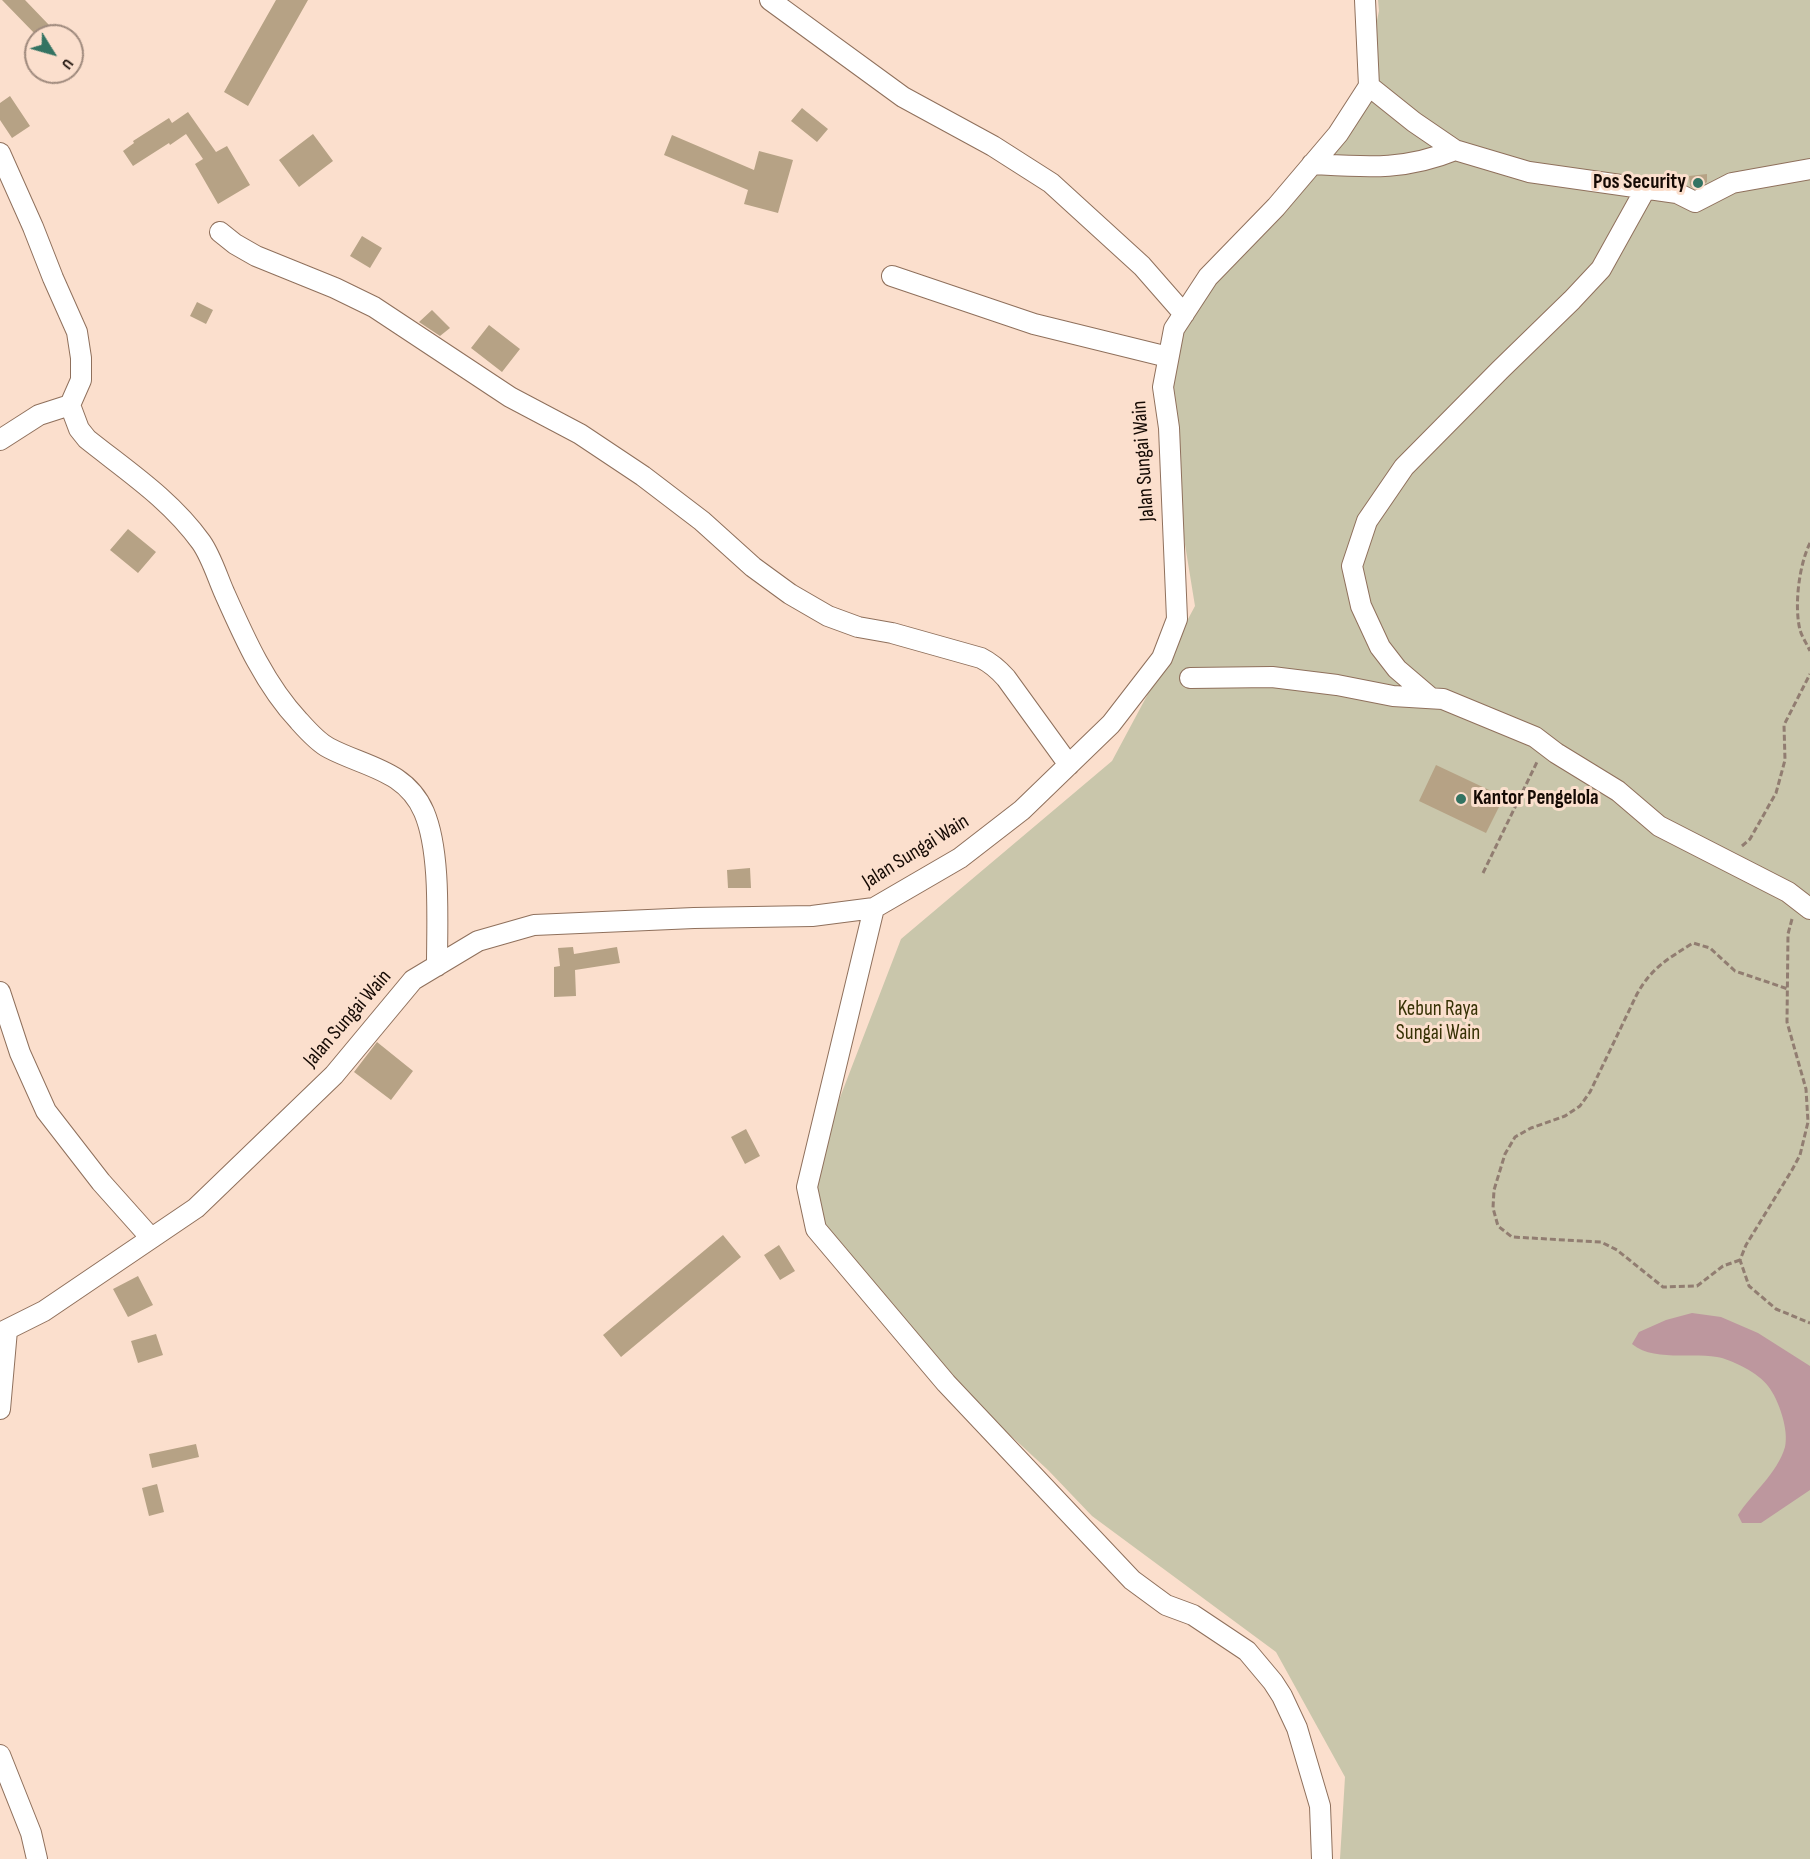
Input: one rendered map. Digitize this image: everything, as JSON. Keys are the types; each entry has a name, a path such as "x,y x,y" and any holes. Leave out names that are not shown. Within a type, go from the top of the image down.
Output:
{"street":[{"path":"770,0 903,97 993,146 1051,183 1143,266 1184,314"},
{"path":"1365,0 1369,86 1414,122 1455,150 1529,172 1677,193 1695,202 1732,183 1810,169"},
{"name":"Jalan Sungai Wain","path":"3,1332 44,1311 196,1208 334,1075 413,980 478,941 534,925 694,918 812,916 874,908 960,858 1022,810 1112,724 1162,658 1177,620 1169,428 1163,387 1174,329 1208,277 1276,207 1338,134 1369,86"},
{"path":"1312,164 1382,168 1432,160 1455,150"},
{"path":"0,153 77,332 81,358 81,380 70,405 79,429 87,439 147,485 202,543 247,643 276,692 299,722 327,747 383,770 416,796 432,835 437,891 437,966"},
{"path":"1431,698 1397,669 1380,647 1361,606 1352,566 1367,521 1404,467 1601,269 1646,188"},
{"path":"220,232 256,256 335,288 374,307 510,397 580,434 652,482 702,521 753,567 790,594 828,616 858,627 892,633 989,662 1006,678 1069,765"},
{"path":"892,276 1034,324 1168,357"},
{"path":"0,440 29,420 70,405"},
{"path":"1190,678 1272,677 1337,685 1393,696 1443,699 1476,711 1535,737 1618,791 1659,826 1788,891 1806,905"},
{"path":"874,908 807,1187 816,1229 946,1383 1132,1580 1166,1605 1193,1615 1247,1652 1273,1682 1297,1728 1320,1806 1323,1836 1322,1859"},
{"path":"0,992 20,1053 46,1111 101,1182 151,1238"},
{"path":"0,1409 3,1332"},
{"path":"0,1755 31,1833 37,1859"}],"path":[{"path":"1810,543 1804,554 1797,606 1800,631 1810,651"},
{"path":"1726,861 1750,839 1776,793 1785,760 1784,725 1810,674"},
{"path":"1483,873 1545,745"},
{"path":"1806,905 1793,917 1788,934 1787,1022 1806,1089 1808,1122 1800,1155 1746,1245 1740,1260 1749,1286 1776,1309 1810,1323"},
{"path":"1740,1260 1723,1266 1697,1286 1663,1287 1617,1250 1601,1242 1512,1238 1498,1226 1492,1208 1494,1190 1505,1154 1515,1137 1531,1128 1565,1116 1580,1106 1590,1092 1637,994 1658,965 1694,943 1710,948 1735,971 1788,989"}],"green space":[{"name":"Kebun Raya Sungai Wain","path":"1378,0 1810,0 1810,1859 1340,1859 1345,1777 1276,1652 1092,1516 1048,1470 983,1410 799,1204 901,939 1112,761 1195,606 1159,385 1184,310 1355,122 1379,11"}],"shaded area":[{"path":"1692,1313 1721,1317 1758,1333 1810,1366 1810,1490 1761,1523 1742,1523 1738,1515 1771,1474 1785,1447 1786,1432 1782,1415 1768,1386 1752,1372 1723,1358 1661,1355 1641,1350 1632,1344 1639,1332 1666,1320"}],"building":[{"path":"2,0 25,0 48,24 25,24"},
{"path":"276,0 308,0 248,106 224,92"},
{"path":"10,96 30,126 12,138 0,120 0,103"},
{"path":"802,108 828,129 817,142 791,121"},
{"path":"188,112 216,152 227,146 250,185 218,204 195,164 203,159 186,134 133,166 123,151 134,143 133,141 169,118 172,123"},
{"path":"313,134 333,161 299,187 279,160"},
{"path":"672,135 754,170 759,151 793,160 778,213 744,204 748,190 664,155"},
{"name":"Pos Security","path":"1707,174 1707,182 1695,189 1690,186 1689,176"},
{"path":"362,236 382,248 370,268 350,256"},
{"path":"197,302 213,310 206,324 190,316"},
{"path":"432,310 450,328 440,336 419,322"},
{"path":"489,325 520,349 502,372 471,348"},
{"path":"128,529 156,552 138,573 110,550"},
{"name":"Kantor Pengelola","path":"1436,765 1504,797 1486,833 1419,801"},
{"path":"750,868 751,888 728,888 727,870"},
{"path":"573,947 574,954 617,947 620,963 575,970 576,996 554,997 554,967 560,966 558,948"},
{"path":"377,1042 413,1071 391,1100 354,1072"},
{"path":"746,1129 760,1156 745,1164 731,1137"},
{"path":"723,1235 741,1257 621,1357 603,1335"},
{"path":"779,1245 795,1271 780,1280 764,1255"},
{"path":"138,1276 153,1305 128,1317 113,1289"},
{"path":"156,1334 163,1355 138,1363 131,1341"},
{"path":"196,1444 199,1457 152,1468 149,1454"},
{"path":"157,1484 164,1512 149,1516 142,1488"}],"place":[{"name":"Pos Security","path":"1698,183"},
{"name":"Kantor Pengelola","path":"1461,799"}]}
